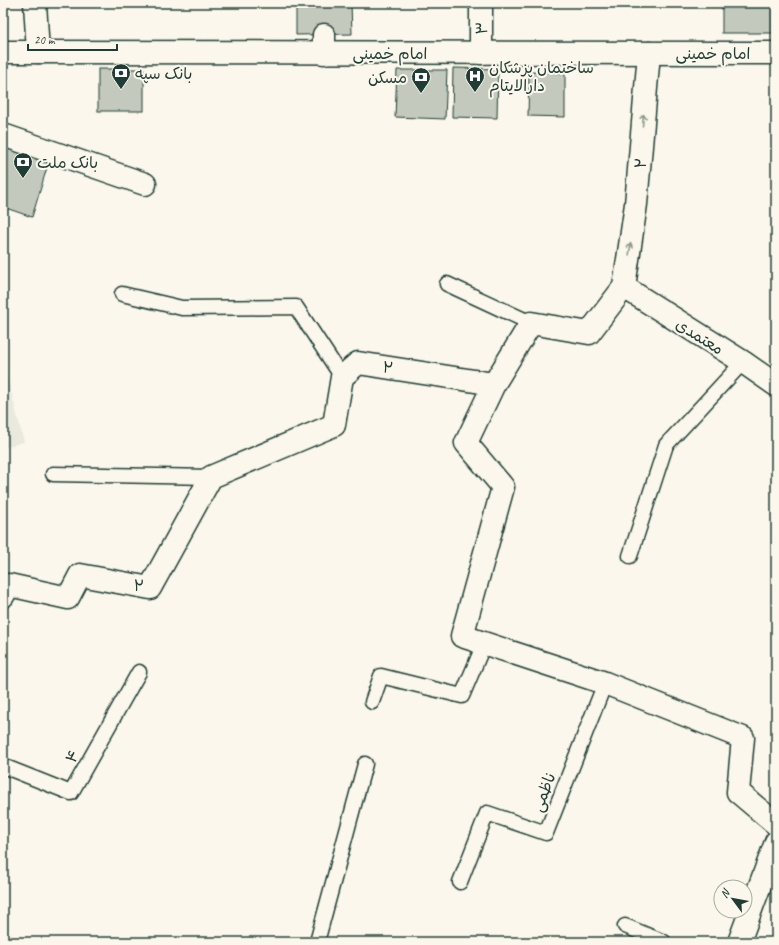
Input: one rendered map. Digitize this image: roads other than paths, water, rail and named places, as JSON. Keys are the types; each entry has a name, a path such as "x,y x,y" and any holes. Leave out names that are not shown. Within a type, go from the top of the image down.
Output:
{"street":[{"path":"35,3 38,52"},
{"name":"۳","path":"481,3 481,54"},
{"name":"امام خمینی","path":"3,52 324,44 481,54 776,53"},
{"name":"۲","path":"624,288 636,204 649,53"},
{"path":"3,135 145,184"},
{"path":"624,288 588,333 531,323 494,384 466,443 503,487 462,636 604,682 743,738 738,792 776,824"},
{"name":"معتمدی","path":"624,288 743,362 776,385"},
{"name":"۲","path":"342,377 358,363 494,384"},
{"path":"211,477 334,425 342,377"},
{"name":"۲","path":"3,596 9,586 68,598 80,575 150,588 211,477"},
{"path":"739,942 776,842"}],"lane":[{"path":"447,284 531,323"},
{"path":"122,294 182,308 296,307 342,377"},
{"path":"630,556 666,445 743,362"},
{"path":"53,474 211,477"},
{"path":"372,702 381,676 462,696 484,644"},
{"name":"۴","path":"3,766 71,793 139,672"},
{"name":"ناظمی","path":"460,882 487,813 546,832 604,682"},
{"path":"317,942 365,764"},
{"path":"625,926 664,942"}],"place":[{"name":"بانک سپه","path":"121,90"},
{"name":"ساختمان پزشکان دارالایتام","path":"475,93"},
{"name":"مسکن","path":"421,94"},
{"name":"بانک ملت","path":"23,179"}]}
